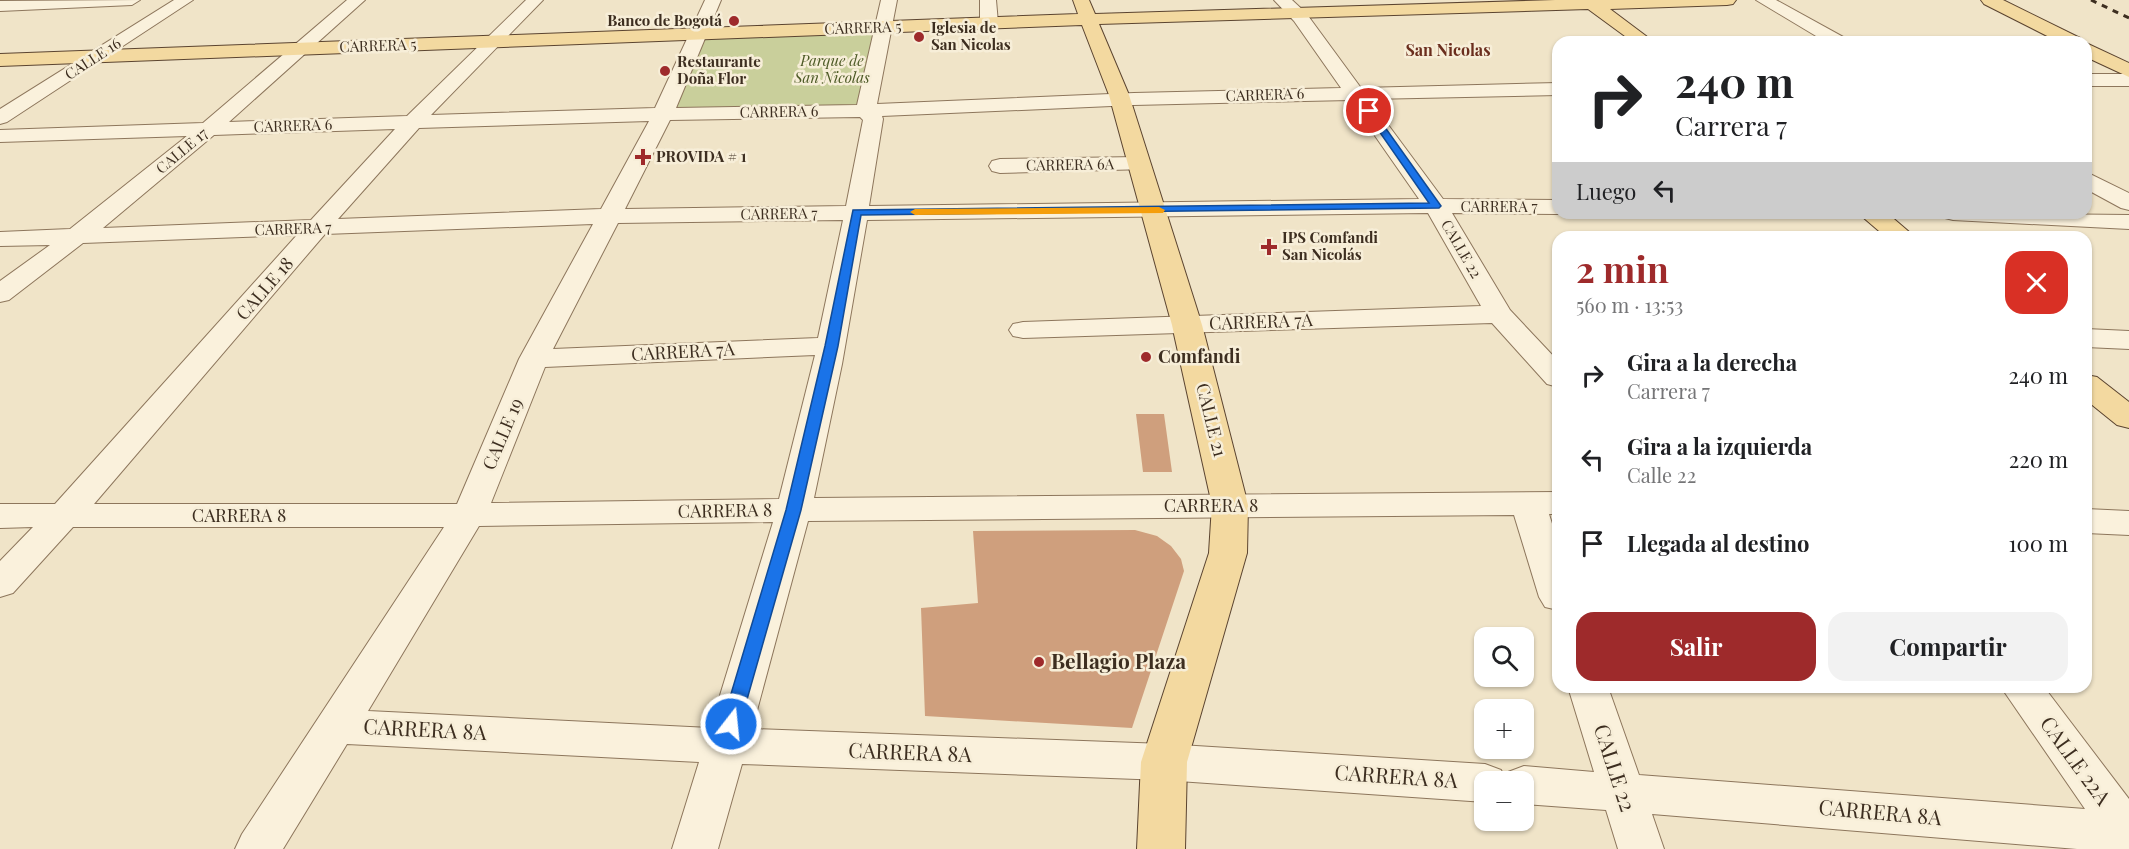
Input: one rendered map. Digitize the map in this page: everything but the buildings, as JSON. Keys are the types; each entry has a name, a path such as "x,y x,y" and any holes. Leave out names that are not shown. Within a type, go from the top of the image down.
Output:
{"main road":[{"name":"CALLE 21","path":"1080,0 1120,99 1187,325 1230,505 1228,553 1164,762 1161,849"},
{"name":"CARRERA 5","path":"0,60 1088,20 1289,7 1727,0"},
{"path":"1990,0 2061,36"},
{"path":"1590,2 1637,36"},
{"path":"2092,52 2129,71"},
{"path":"1879,219 1894,231"},
{"path":"2092,389 2129,418"}],"street":[{"path":"0,6 23,2 132,0"},
{"name":"CALLE 16","path":"0,118 185,0"},
{"name":"CALLE 17","path":"0,294 79,236 208,129 357,0"},
{"name":"CALLE 18","path":"0,584 66,517 412,122 490,42 535,0"},
{"name":"CALLE 19","path":"258,849 469,515 534,359 663,114 713,0"},
{"path":"694,849 794,510 831,346 856,212 873,118 867,111 889,0"},
{"path":"987,0 989,23"},
{"path":"1764,0 1828,36"},
{"path":"0,14 23,2"},
{"name":"CALLE 22","path":"1289,7 1356,92 1436,206 1499,314 1552,371"},
{"path":"2092,80 2129,80"},
{"name":"CARRERA 6","path":"0,136 663,114 867,111 1120,99 1552,89"},
{"name":"CARRERA 6A","path":"998,212 1001,155 1139,164"},
{"path":"2092,182 2129,203"},
{"name":"CARRERA 7","path":"0,239 609,216 1436,206 1552,207"},
{"path":"2070,219 2129,222"},
{"name":"CARRERA 7A","path":"1023,330 1499,314"},
{"path":"2092,338 2129,340"},
{"name":"CARRERA 7A","path":"534,359 831,346"},
{"path":"1543,503 1552,559"},
{"name":"CARRERA 8","path":"0,516 469,515 1543,503"},
{"path":"2092,521 2129,523"},
{"name":"CALLE 22","path":"1590,693 1641,849"},
{"name":"CALLE 22A","path":"2025,693 2128,833"},
{"name":"CARRERA 8A","path":"336,726 725,746 1164,762 1474,782"},
{"name":"CARRERA 8A","path":"1534,786 2128,833"}],"green space":[{"name":"Parque de San Nicolas","path":"882,27 866,111 663,114 699,35"}],"railway":[{"path":"2091,0 2129,18"}],"slow traffic":[{"path":"915,212 1159,210"}],"place":[{"name":"Banco de Bogotá","path":"734,21"},
{"name":"Iglesia de San Nicolas","path":"919,37"},
{"name":"Restaurante Doña Flor","path":"665,71"},
{"name":"PROVIDA # 1","path":"643,157"},
{"name":"IPS Comfandi San Nicolás","path":"1269,247"},
{"name":"Comfandi","path":"1146,357"},
{"name":"Bellagio Plaza","path":"1039,662"}],"district":[{"name":"San Nicolas","path":"1448,50"}],"route":[{"path":"731,724 794,510 831,346 856,212 1153,211 1436,206 1369,111"}]}
